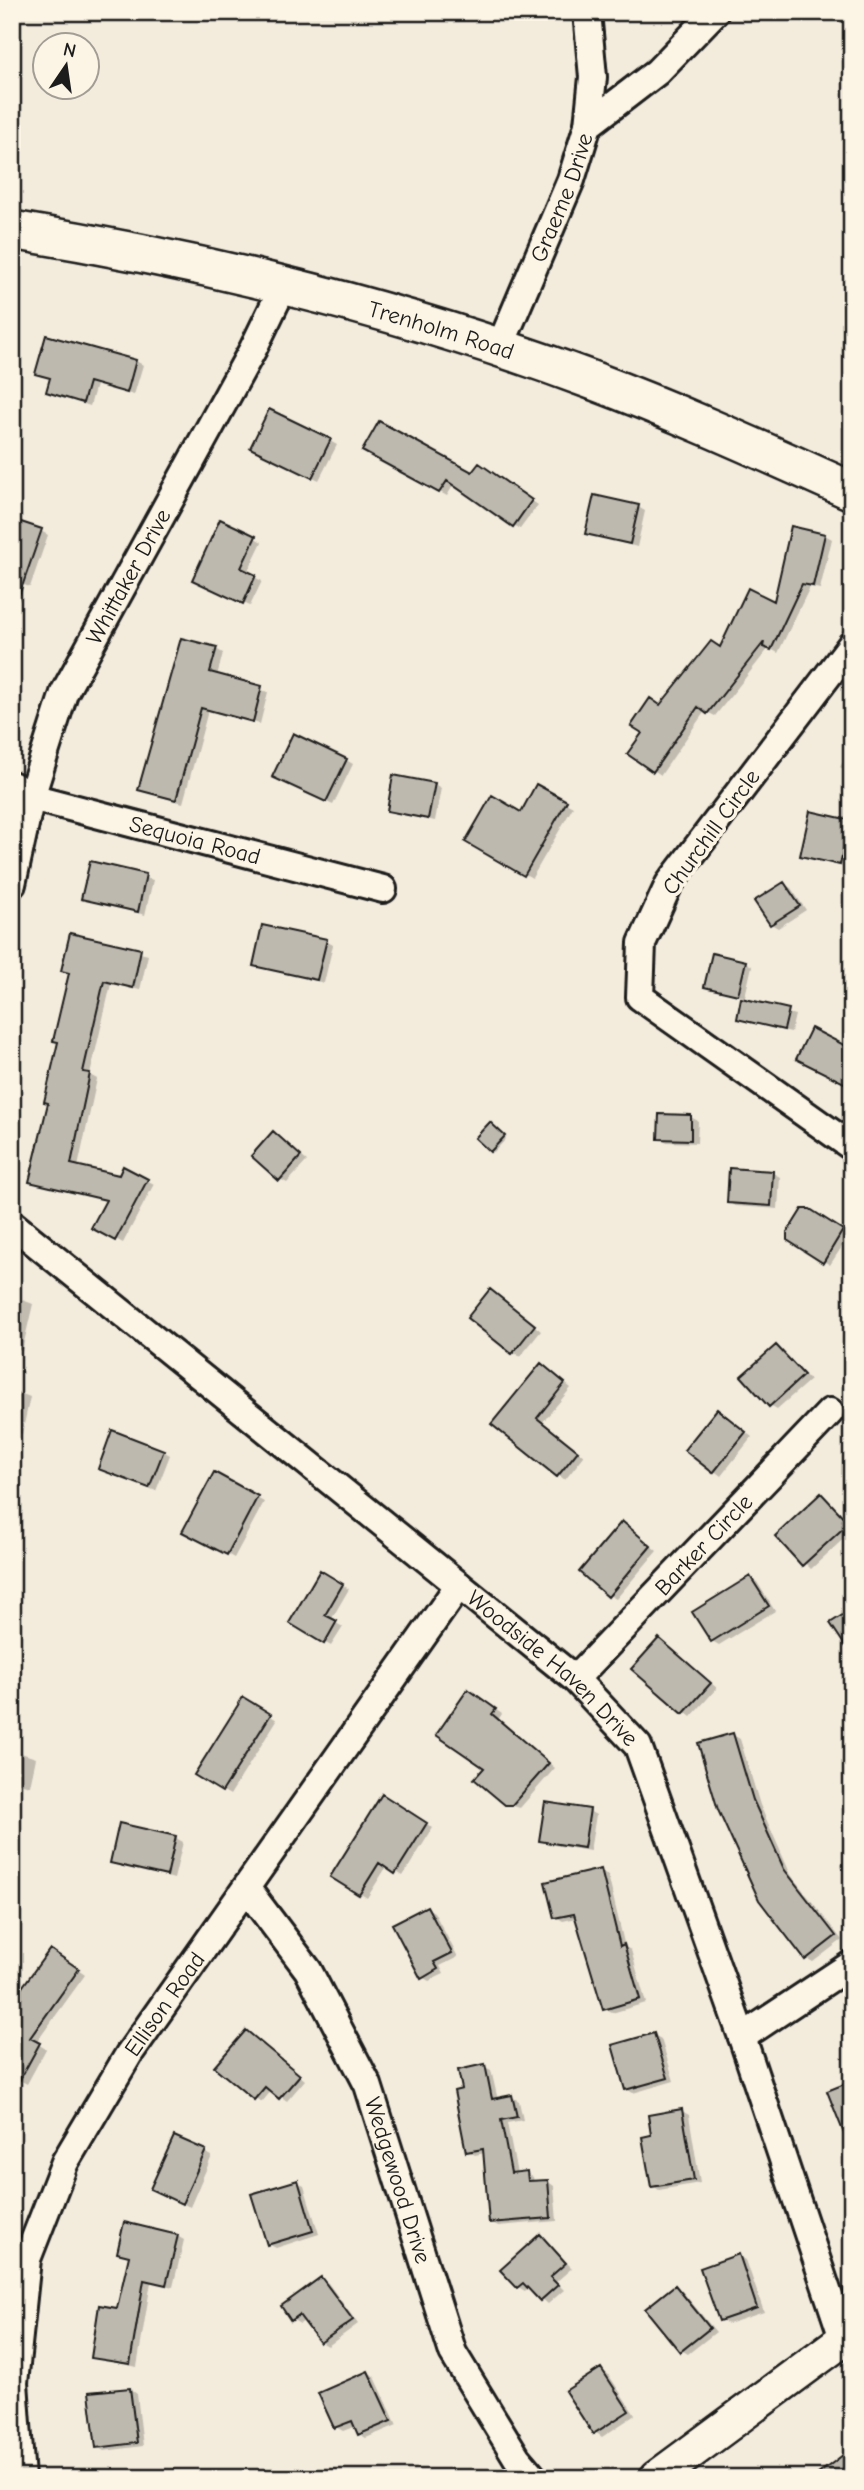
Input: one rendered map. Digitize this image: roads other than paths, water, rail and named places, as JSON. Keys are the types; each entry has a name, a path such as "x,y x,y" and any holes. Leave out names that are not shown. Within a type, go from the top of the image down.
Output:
{"main road":[{"name":"Trenholm Road","path":"12,230 149,255 395,316 593,380 706,425 852,491"}],"street":[{"path":"587,12 593,77 588,125"},
{"name":"Graeme Drive","path":"499,349 571,180 588,125 657,72 715,12"},
{"name":"Whittaker Drive","path":"12,884 22,791 64,693 253,349 283,287"},
{"name":"Churchill Circle","path":"852,644 669,884 642,943 640,997 852,1147"},
{"name":"Sequoia Road","path":"22,791 383,890"},
{"name":"Woodside Haven Drive","path":"12,1224 575,1679 638,1746 847,2335"},
{"name":"Barker Circle","path":"575,1679 830,1412"},
{"name":"Ellison Road","path":"21,2478 14,2383 27,2259 72,2150 129,2054 459,1585"},
{"name":"Wedgewood Drive","path":"247,1889 308,1970 368,2085 453,2353 517,2458 534,2478"},
{"path":"742,2037 852,1964"},
{"path":"656,2478 847,2335"}],"waterway":[{"path":"847,12 852,16"}]}
